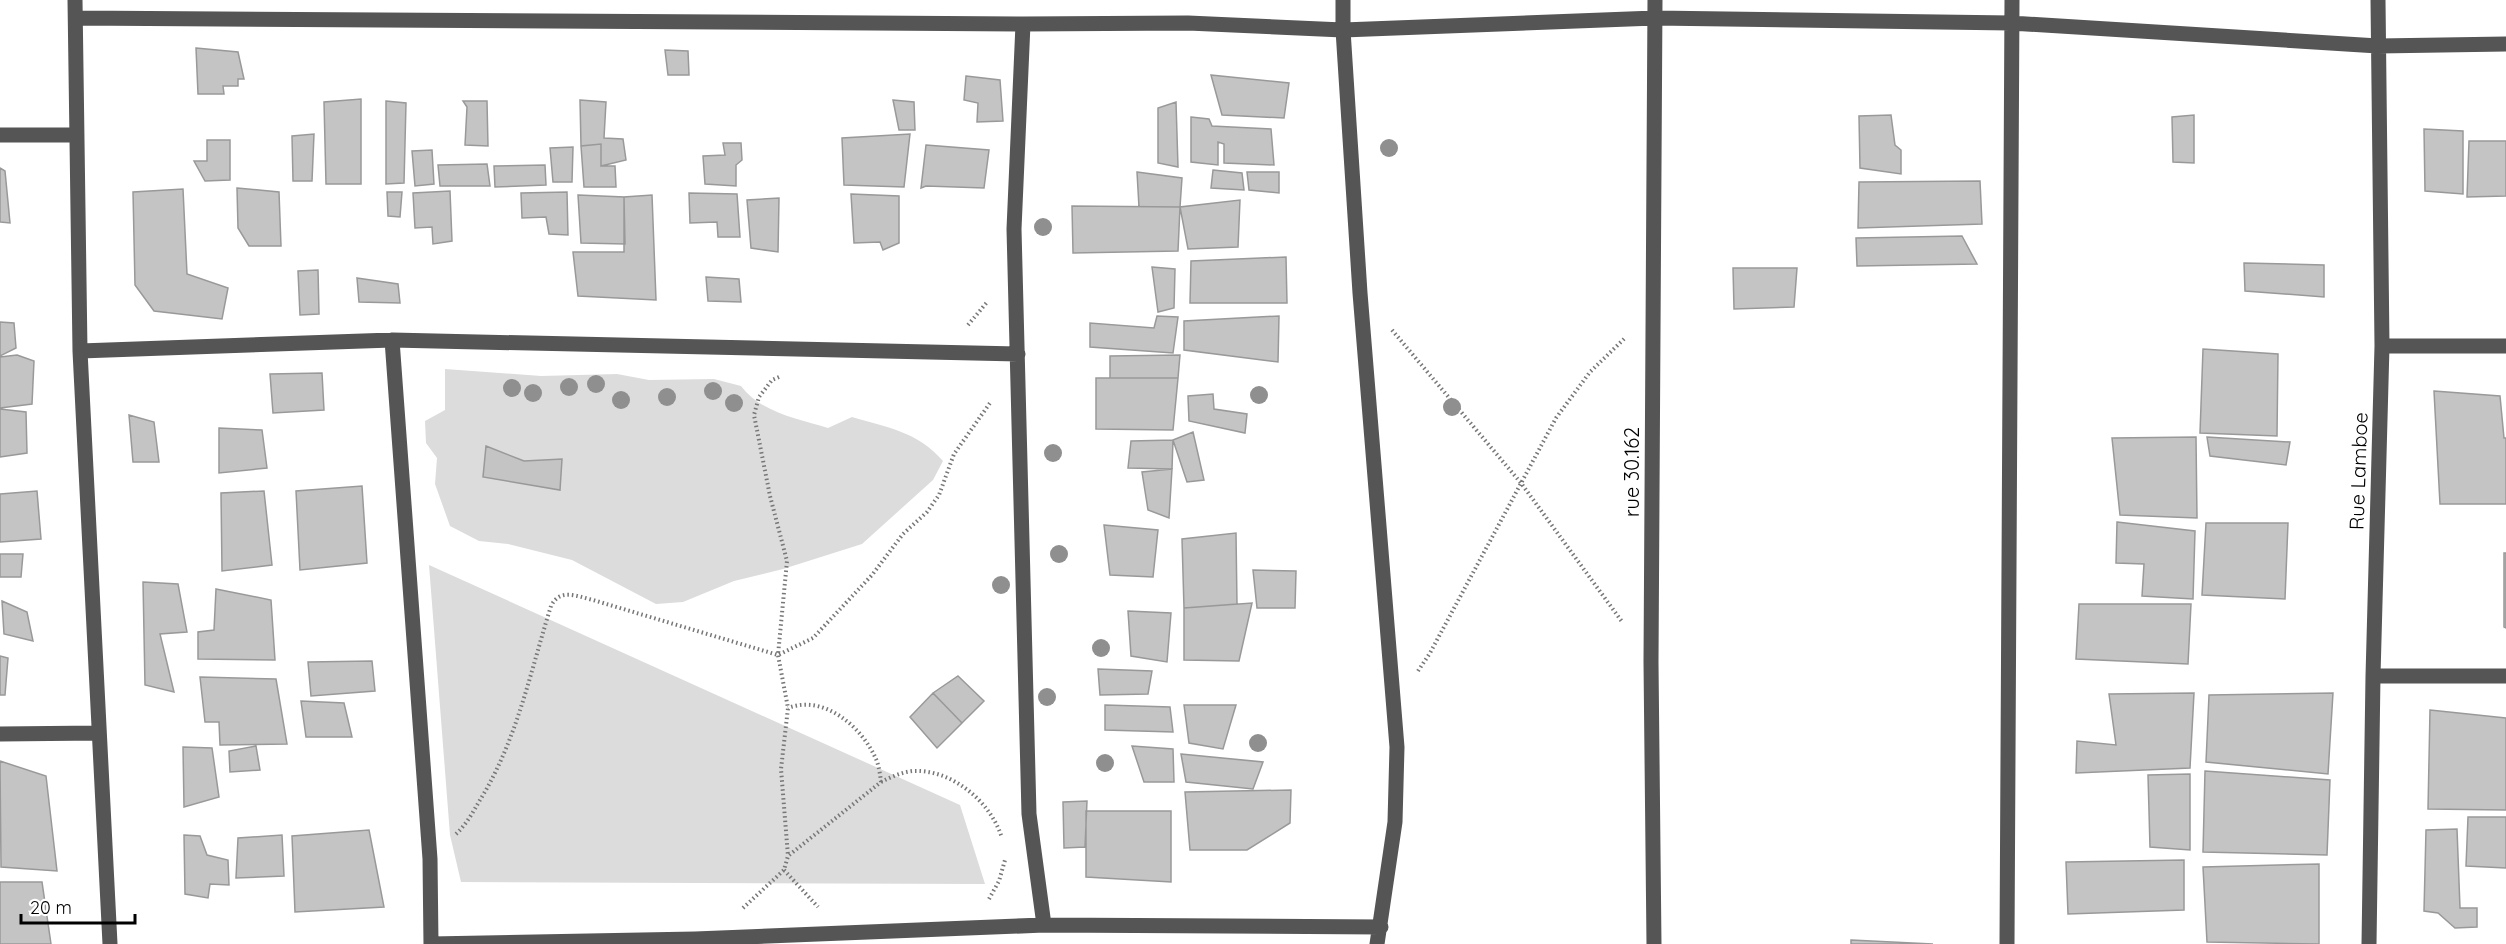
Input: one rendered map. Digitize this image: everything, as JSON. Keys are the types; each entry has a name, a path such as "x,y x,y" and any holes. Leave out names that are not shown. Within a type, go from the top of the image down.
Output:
{"street":[{"path":"75,0 80,351 110,944"},
{"path":"1343,0 1343,30 1360,281 1397,747 1395,822 1377,944"},
{"name":"rue 30.162","path":"1654,944 1652,674 1655,0"},
{"path":"2007,944 2012,0"},
{"name":"Rue Lamboe","path":"2369,944 2373,676 2382,346 2378,0"},
{"path":"76,18 1188,23 1343,30 1655,18 2012,23 2378,46 2506,44"},
{"path":"1023,24 1014,229 1029,814 1044,925"},
{"path":"0,135 77,135"},
{"path":"80,351 392,340 1018,354"},
{"path":"392,340 430,860 431,944 695,939 1044,925 1381,927"},
{"path":"2382,346 2506,346"},
{"path":"2373,676 2506,676"},
{"path":"0,734 99,733"}],"path":[{"path":"931,352 973,320 991,295"},
{"path":"1394,706 1430,653 1556,418 1590,372 1627,336 1653,325"},
{"path":"1391,329 1521,483 1624,625"},
{"path":"739,912 784,870 788,856 781,770 788,708 778,655 787,561 770,496 754,415 759,397 772,380 786,373"},
{"path":"430,860 462,829 492,781 518,720 548,618 558,596 564,593 592,600 778,655 813,638 872,575 903,534 927,512 939,495 954,454 989,404 990,393"},
{"path":"788,708 800,704 819,706 830,710 849,724 861,735 878,761 881,782"},
{"path":"788,856 881,782 912,771 933,774 955,782 981,800 989,811 1005,846"},
{"path":"963,928 972,922 984,907 999,881 1005,864 1005,855"},
{"path":"784,870 828,917 849,932"}],"shaded area":[{"path":"445,369 541,376 617,374 649,380 714,379 741,386 758,402 792,418 828,428 852,417 890,428 923,443 943,461 933,480 862,544 783,569 734,581 683,602 656,604 572,560 508,544 479,541 450,526 435,484 437,458 426,443 425,421 445,410"},
{"path":"429,565 960,805 985,884 461,882 450,835"}],"building":[{"path":"196,48 238,52 244,79 238,79 238,86 223,86 224,94 198,94"},
{"path":"665,50 688,51 689,75 668,75"},
{"path":"1211,75 1289,83 1284,118 1222,115"},
{"path":"966,76 1000,80 1003,121 977,122 978,103 964,100"},
{"path":"361,99 361,184 326,184 324,102"},
{"path":"580,100 606,102 604,138 623,139 626,160 601,166 601,144 581,146"},
{"path":"893,100 914,102 915,130 899,130"},
{"path":"386,101 406,103 404,183 386,184"},
{"path":"463,101 487,101 488,146 465,145 467,107"},
{"path":"1176,102 1178,167 1158,163 1158,108"},
{"path":"1891,115 1895,145 1901,150 1901,174 1860,168 1859,116"},
{"path":"2194,115 2194,163 2173,162 2172,117"},
{"path":"1191,117 1209,119 1212,126 1271,129 1274,165 1224,163 1224,144 1218,142 1218,165 1191,162"},
{"path":"2424,129 2463,131 2463,194 2425,191"},
{"path":"314,134 312,181 293,181 292,136"},
{"path":"910,134 904,187 844,185 842,138"},
{"path":"207,140 230,140 230,180 205,181 194,161 207,161"},
{"path":"2469,141 2506,141 2506,196 2467,197"},
{"path":"723,143 741,143 742,160 736,165 736,186 705,184 703,156 725,155"},
{"path":"601,144 601,166 615,166 616,187 584,187 581,146"},
{"path":"926,145 989,150 984,188 926,186 921,188"},
{"path":"573,147 572,182 553,182 550,148"},
{"path":"432,150 434,184 415,186 412,151"},
{"path":"487,164 490,186 440,186 438,165"},
{"path":"545,165 546,185 495,187 494,166"},
{"path":"0,168 5,171 10,223 0,222"},
{"path":"1213,170 1242,173 1244,190 1211,188"},
{"path":"1137,172 1182,178 1180,207 1139,207"},
{"path":"1247,172 1279,172 1279,193 1249,190"},
{"path":"1980,181 1982,224 1858,228 1859,182"},
{"path":"237,188 279,192 281,246 249,246 238,228"},
{"path":"183,189 187,274 228,288 222,319 154,311 135,285 133,192"},
{"path":"450,191 452,241 433,244 432,227 415,228 413,193"},
{"path":"387,192 402,192 400,217 388,216"},
{"path":"567,192 568,235 549,234 546,217 522,218 521,193"},
{"path":"689,193 737,194 740,237 718,237 717,222 690,223"},
{"path":"851,194 899,196 899,243 883,250 880,242 854,243"},
{"path":"578,195 624,197 625,244 581,243"},
{"path":"652,195 656,300 578,296 573,252 624,252 624,197"},
{"path":"779,198 778,252 751,248 747,200"},
{"path":"1240,200 1238,247 1188,249 1180,207"},
{"path":"1072,206 1180,207 1178,251 1073,253"},
{"path":"1962,236 1977,264 1857,266 1856,238"},
{"path":"1286,257 1287,303 1190,303 1191,261"},
{"path":"2244,263 2324,265 2324,297 2245,291"},
{"path":"1152,267 1175,269 1174,308 1158,312"},
{"path":"1733,268 1797,268 1794,307 1734,309"},
{"path":"318,270 319,314 300,315 298,271"},
{"path":"706,277 739,279 741,302 708,301"},
{"path":"357,278 398,284 400,303 359,302"},
{"path":"1157,316 1178,317 1173,353 1090,347 1090,323 1154,328"},
{"path":"1279,316 1278,362 1184,350 1184,321"},
{"path":"0,322 14,323 16,348 0,356"},
{"path":"2203,349 2278,354 2277,436 2200,433"},
{"path":"17,355 34,361 32,404 0,408 0,357"},
{"path":"1180,355 1178,378 1110,378 1110,356"},
{"path":"322,373 324,410 273,413 270,374"},
{"path":"1096,378 1178,378 1173,430 1096,429"},
{"path":"2434,391 2500,396 2504,438 2506,438 2506,504 2440,504"},
{"path":"1213,394 1214,409 1247,414 1245,433 1189,421 1188,396"},
{"path":"0,409 26,412 27,453 0,457"},
{"path":"129,415 154,422 159,462 133,462"},
{"path":"219,428 262,430 267,468 219,473"},
{"path":"1193,432 1204,480 1187,482 1173,440"},
{"path":"2196,437 2197,518 2120,515 2112,438"},
{"path":"2207,437 2290,442 2286,465 2210,456"},
{"path":"1173,440 1172,469 1128,468 1131,441"},
{"path":"486,446 524,461 562,459 560,490 483,477"},
{"path":"1172,469 1169,518 1148,510 1142,472"},
{"path":"362,486 367,563 300,570 296,491"},
{"path":"37,491 41,539 0,542 0,494"},
{"path":"264,491 272,565 222,571 221,493"},
{"path":"2117,522 2195,531 2193,599 2142,596 2144,564 2116,563"},
{"path":"2206,523 2288,523 2285,599 2202,595"},
{"path":"1104,525 1158,530 1153,577 1110,575"},
{"path":"1236,533 1237,604 1184,608 1182,539"},
{"path":"2504,553 2506,553 2506,628 2504,627"},
{"path":"0,554 23,554 21,577 0,577"},
{"path":"1253,570 1296,571 1295,608 1257,608"},
{"path":"143,582 178,584 187,632 160,634 174,692 145,685"},
{"path":"216,589 271,600 275,660 198,659 198,632 214,630"},
{"path":"2,601 27,612 33,641 4,634"},
{"path":"1252,603 1239,661 1184,660 1184,608"},
{"path":"2079,604 2191,604 2188,664 2076,659"},
{"path":"1128,611 1171,613 1167,662 1131,656"},
{"path":"0,656 8,658 5,695 0,695"},
{"path":"372,661 375,691 311,696 308,662"},
{"path":"1098,669 1152,671 1148,694 1100,695"},
{"path":"958,676 984,701 962,723 933,693"},
{"path":"200,677 276,679 287,744 220,745 219,722 205,722"},
{"path":"933,693 962,723 937,748 910,717"},
{"path":"2194,693 2190,768 2076,773 2077,741 2116,745 2109,694"},
{"path":"2333,693 2328,774 2206,762 2209,695"},
{"path":"301,701 344,703 352,737 306,737"},
{"path":"1105,705 1170,707 1173,732 1105,730"},
{"path":"1184,705 1236,705 1223,749 1189,743"},
{"path":"2430,710 2506,718 2506,810 2428,809"},
{"path":"256,746 260,770 230,772 229,751"},
{"path":"1132,746 1173,749 1174,782 1144,782"},
{"path":"183,747 212,748 219,797 184,807"},
{"path":"1181,754 1263,762 1253,789 1186,782"},
{"path":"0,761 46,776 57,871 1,867"},
{"path":"2205,771 2330,780 2327,855 2203,852"},
{"path":"2190,774 2190,850 2150,847 2148,775"},
{"path":"1291,790 1290,823 1247,850 1190,850 1185,792"},
{"path":"1087,801 1085,847 1064,848 1063,802"},
{"path":"1086,811 1171,811 1171,882 1086,877"},
{"path":"2468,817 2506,817 2506,868 2466,866"},
{"path":"2457,829 2460,908 2477,908 2477,927 2455,928 2438,913 2424,911 2426,830"},
{"path":"369,830 384,907 295,912 292,836"},
{"path":"184,835 200,836 207,855 228,860 229,885 210,884 208,898 185,894"},
{"path":"282,835 284,876 236,878 238,838"},
{"path":"2184,860 2184,910 2068,914 2066,862"},
{"path":"2319,864 2319,944 2207,942 2203,867"},
{"path":"0,882 42,882 51,944 0,944"},
{"path":"1851,940 1933,944 1851,944"}]}
